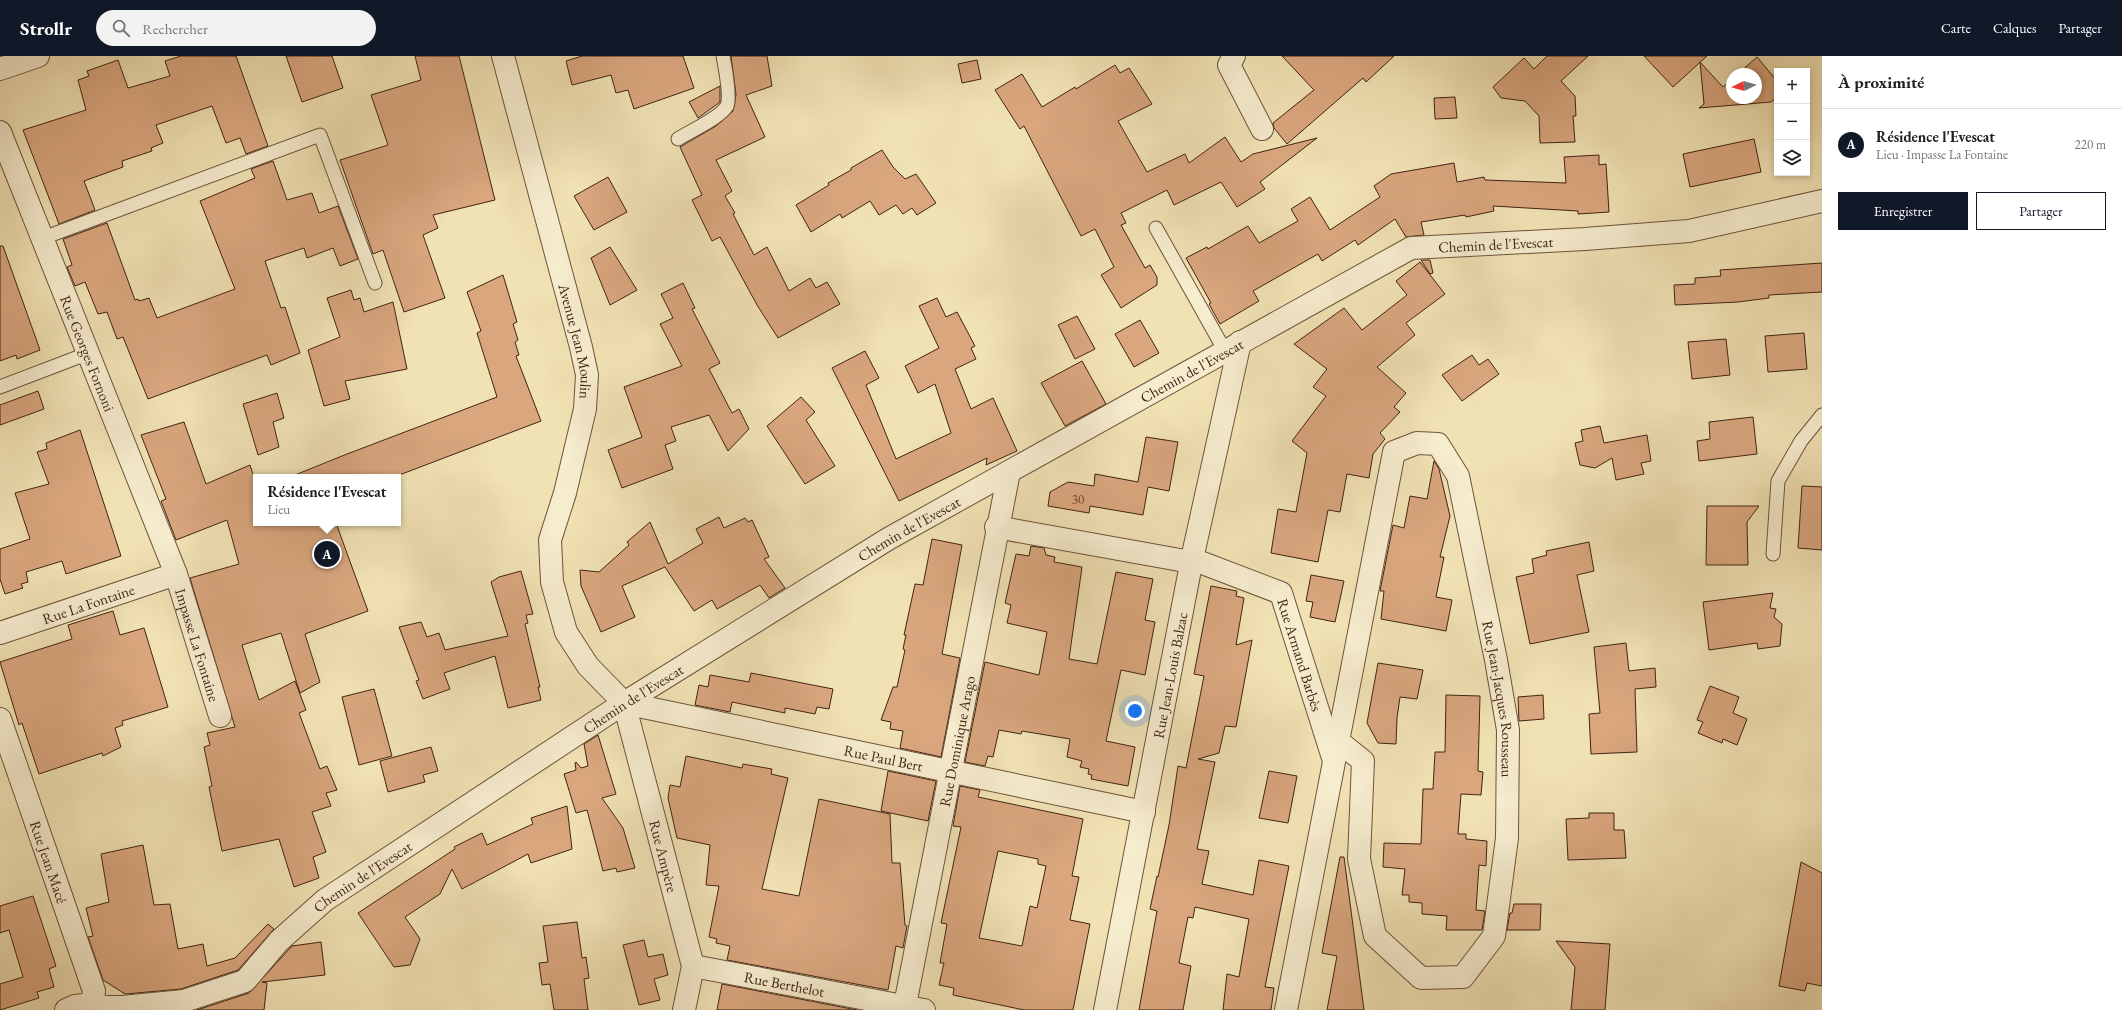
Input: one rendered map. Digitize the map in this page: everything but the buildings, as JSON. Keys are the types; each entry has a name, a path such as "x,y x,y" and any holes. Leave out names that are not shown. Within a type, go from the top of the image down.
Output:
{"street":[{"path":"0,69 38,56"},
{"name":"Avenue Jean Moulin","path":"503,56 582,347 587,375 585,409 565,493 550,540 552,582 566,632 588,666 624,703"},
{"path":"1234,56 1229,65 1262,129"},
{"name":"Rue Georges Fornoni","path":"0,132 176,574"},
{"name":"Chemin de l'Evescat","path":"66,1010 75,1006 92,1004 122,1008 184,1001 245,981 278,941 325,900 624,703 888,539 1411,248 1585,239 1689,231 1822,201"},
{"name":"Rue Jean-Louis Balzac","path":"1105,1010 1232,347"},
{"name":"Rue Jean-Jacques Rousseau","path":"1286,1010 1335,751 1394,452 1417,443 1438,444 1458,476 1496,660 1508,730 1507,838 1494,936 1463,977 1421,978 1375,936 1359,859 1363,761 1335,751"},
{"name":"Rue Dominique Arago","path":"911,1009 951,770 996,528 1009,472"},
{"name":"Rue Armand Barbès","path":"996,528 1192,560 1281,593 1335,751"},
{"name":"Rue La Fontaine","path":"0,633 176,574"},
{"name":"Impasse La Fontaine","path":"176,574 220,716"},
{"name":"Rue Paul Bert","path":"624,703 951,770 1144,812"},
{"name":"Rue Ampère","path":"624,703 693,966 684,1010"},
{"name":"Rue Jean Macé","path":"0,719 94,991 92,1004"},
{"name":"Rue Berthelot","path":"693,966 911,1009"}],"lane":[{"path":"678,139 721,114 727,105 728,98 723,56"},
{"path":"43,238 320,135 375,283"},
{"path":"1156,228 1232,347"},
{"path":"0,387 89,353"},
{"path":"1773,554 1778,481 1801,441 1822,415"}],"place":[{"name":"Résidence l'Evescat","path":"327,554"}]}
